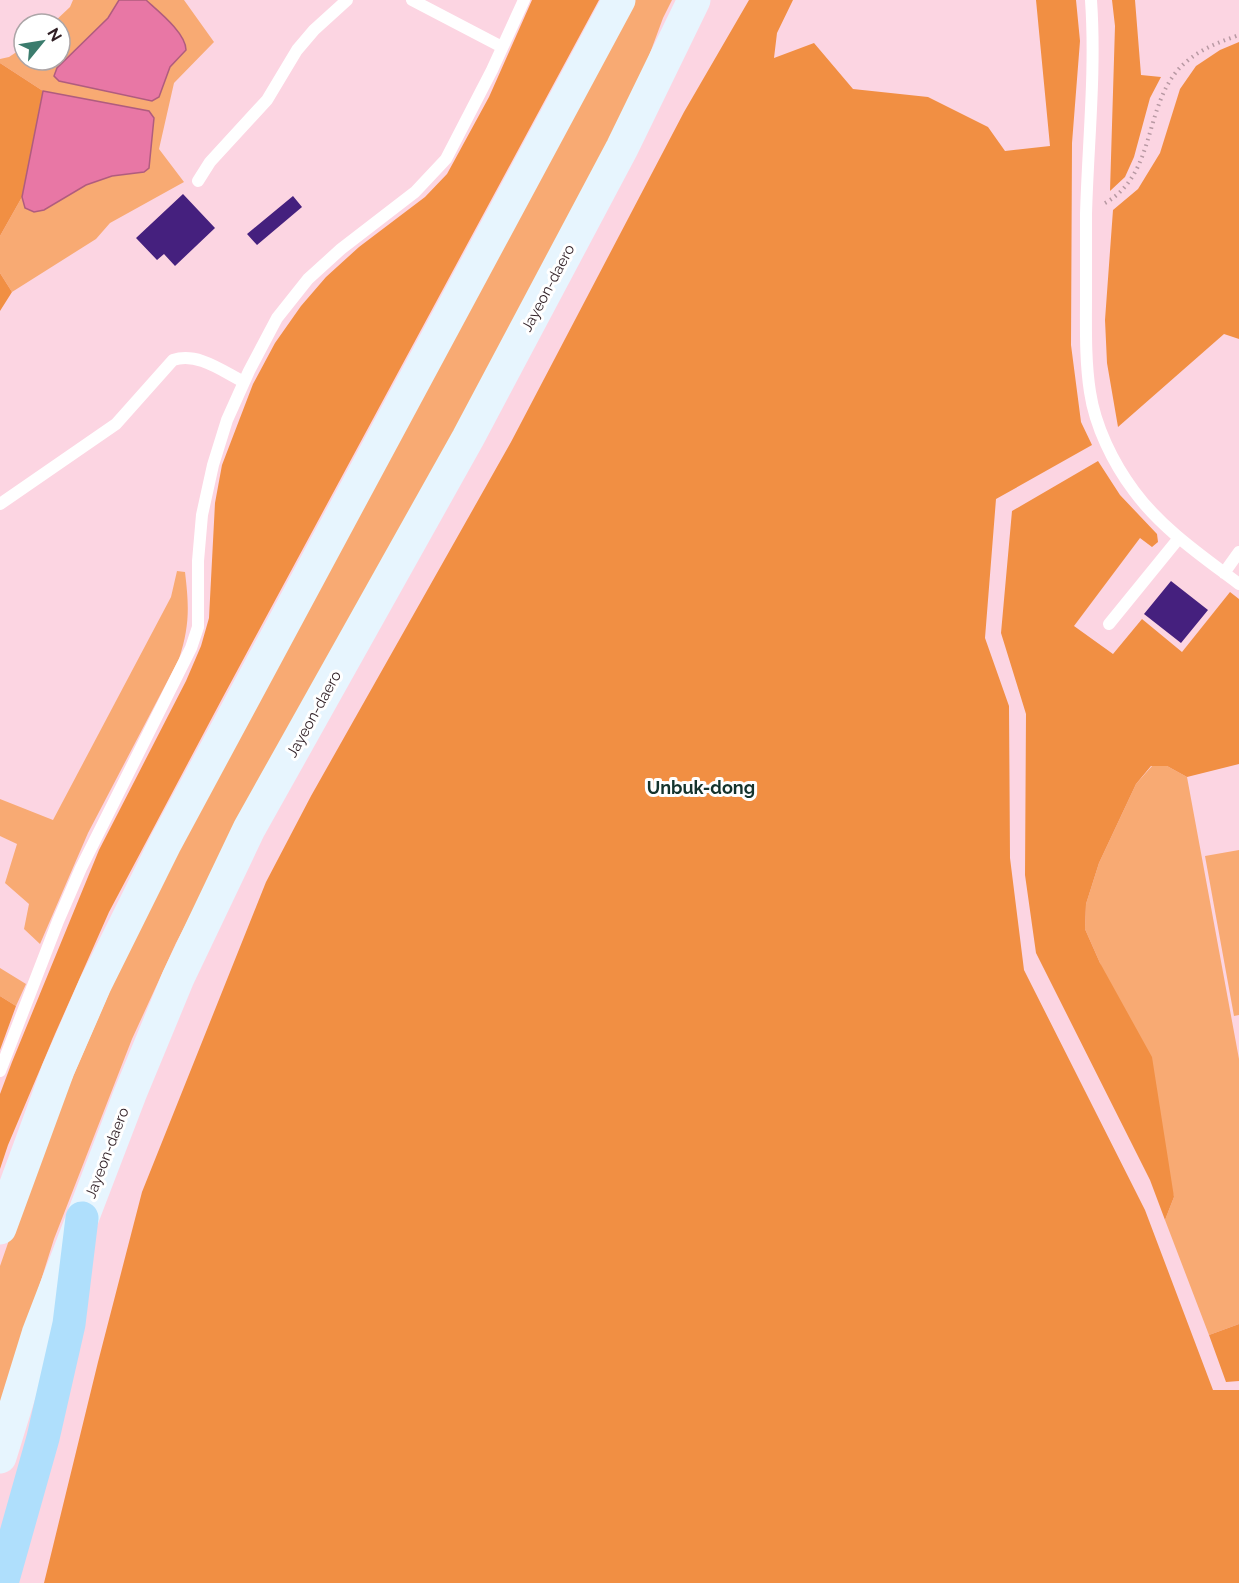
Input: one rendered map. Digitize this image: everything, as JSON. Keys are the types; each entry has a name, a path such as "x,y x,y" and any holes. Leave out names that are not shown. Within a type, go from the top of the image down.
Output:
{"highway":[{"path":"2,1583 40,1448 69,1324 82,1218"}],"main road":[{"path":"0,1228 58,1070 95,985 165,844 619,0"},
{"name":"Jayeon-daero","path":"0,1457 38,1334 178,978 249,829 468,438 622,148 694,0"}],"lane":[{"path":"198,181 210,162 267,100 297,51 314,30 347,0"},
{"path":"412,0 502,47"},
{"path":"0,1071 81,868 191,648 198,627 198,561 202,515 213,465 227,420 244,382 277,318 308,279 340,249 415,192 446,159 524,0"},
{"path":"1091,0 1094,36 1086,214 1086,342 1090,392 1100,431 1133,490 1156,517 1239,584"},
{"path":"0,504 116,424 173,360 182,357 195,358 244,382"},
{"path":"1109,624 1179,537"},
{"path":"1224,573 1239,552"}],"path":[{"path":"1086,214 1110,201 1130,183 1143,158 1167,86 1184,63 1207,46 1239,35"}],"shaded area":[{"path":"73,0 119,0 108,18 72,53 72,12 65,12"},
{"path":"119,0 146,0 177,30 185,43 186,50 170,67 159,97 152,101 59,81 54,76 56,72 72,72 72,53 108,18"},
{"path":"146,0 184,0 214,42 174,83 159,149 184,182 110,223 96,239 12,292 0,273 0,236 22,197 25,208 34,212 44,210 86,185 112,176 144,172 149,111 43,91 14,72 56,72 54,76 59,81 152,101 159,97 170,67 186,50 177,30"},
{"path":"532,0 599,0 109,912 55,1034 0,1169 0,1094 12,1062 99,850 186,681 201,646 209,618 215,503 222,465 253,384 275,343 301,306 326,277 359,247 425,197 447,174 489,97"},
{"path":"632,0 672,0 646,64 605,153 390,553 221,857 176,943 132,1039 54,1239 0,1411 0,1266 37,1160 151,896"},
{"path":"749,0 793,0 777,33 774,58 814,43 853,89 928,97 988,127 1005,151 1050,146 1036,0 1076,0 1080,41 1072,143 1071,345 1081,422 1092,445 996,499 985,638 1009,706 1010,858 1024,970 1145,1210 1213,1390 1239,1390 1239,1583 44,1583 142,1192 266,882 311,796 511,442 684,112"},
{"path":"1112,0 1135,0 1141,75 1161,77 1150,98 1134,157 1125,177 1110,191 1115,26"},
{"path":"1239,42 1239,339 1224,334 1118,427 1107,363 1105,320 1113,210 1138,189 1160,153 1180,89 1196,66 1220,50"},
{"path":"12,55 12,71 0,63 0,59"},
{"path":"0,63 43,91 22,197 0,236"},
{"path":"43,91 149,111 154,118 149,168 144,172 112,176 86,185 44,210 34,212 25,208 22,197"},
{"path":"0,273 12,292 0,311"},
{"path":"1098,461 1120,495 1157,534 1158,542 1152,547 1140,538 1074,626 1113,654 1142,619 1182,652 1230,592 1239,599 1239,764 1187,777 1167,766 1151,766 1136,784 1099,863 1086,904 1085,929 1100,963 1152,1057 1174,1197 1165,1220 1150,1180 1036,953 1025,875 1026,714 1001,633 1012,511"},
{"path":"177,571 185,572 188,606 187,625 179,659 88,833 40,944 24,929 29,904 5,883 17,844 0,836 0,799 53,820 171,597"},
{"path":"1152,766 1167,766 1187,777 1239,1059 1239,1324 1209,1335 1165,1220 1174,1197 1100,963 1085,929 1086,904 1099,863 1136,784"},
{"path":"1239,850 1239,1015 1234,1016 1205,856"},
{"path":"0,968 26,984 16,1006 0,996"},
{"path":"0,996 16,1006 0,1050"},
{"path":"1239,1324 1239,1381 1226,1382 1209,1335"}],"building":[{"path":"183,194 215,228 175,266 164,254 157,260 136,238"},
{"path":"293,196 302,207 257,245 247,234"},
{"path":"1171,581 1208,610 1181,643 1144,614"}],"district":[{"name":"Unbuk-dong","path":"701,788"}]}
